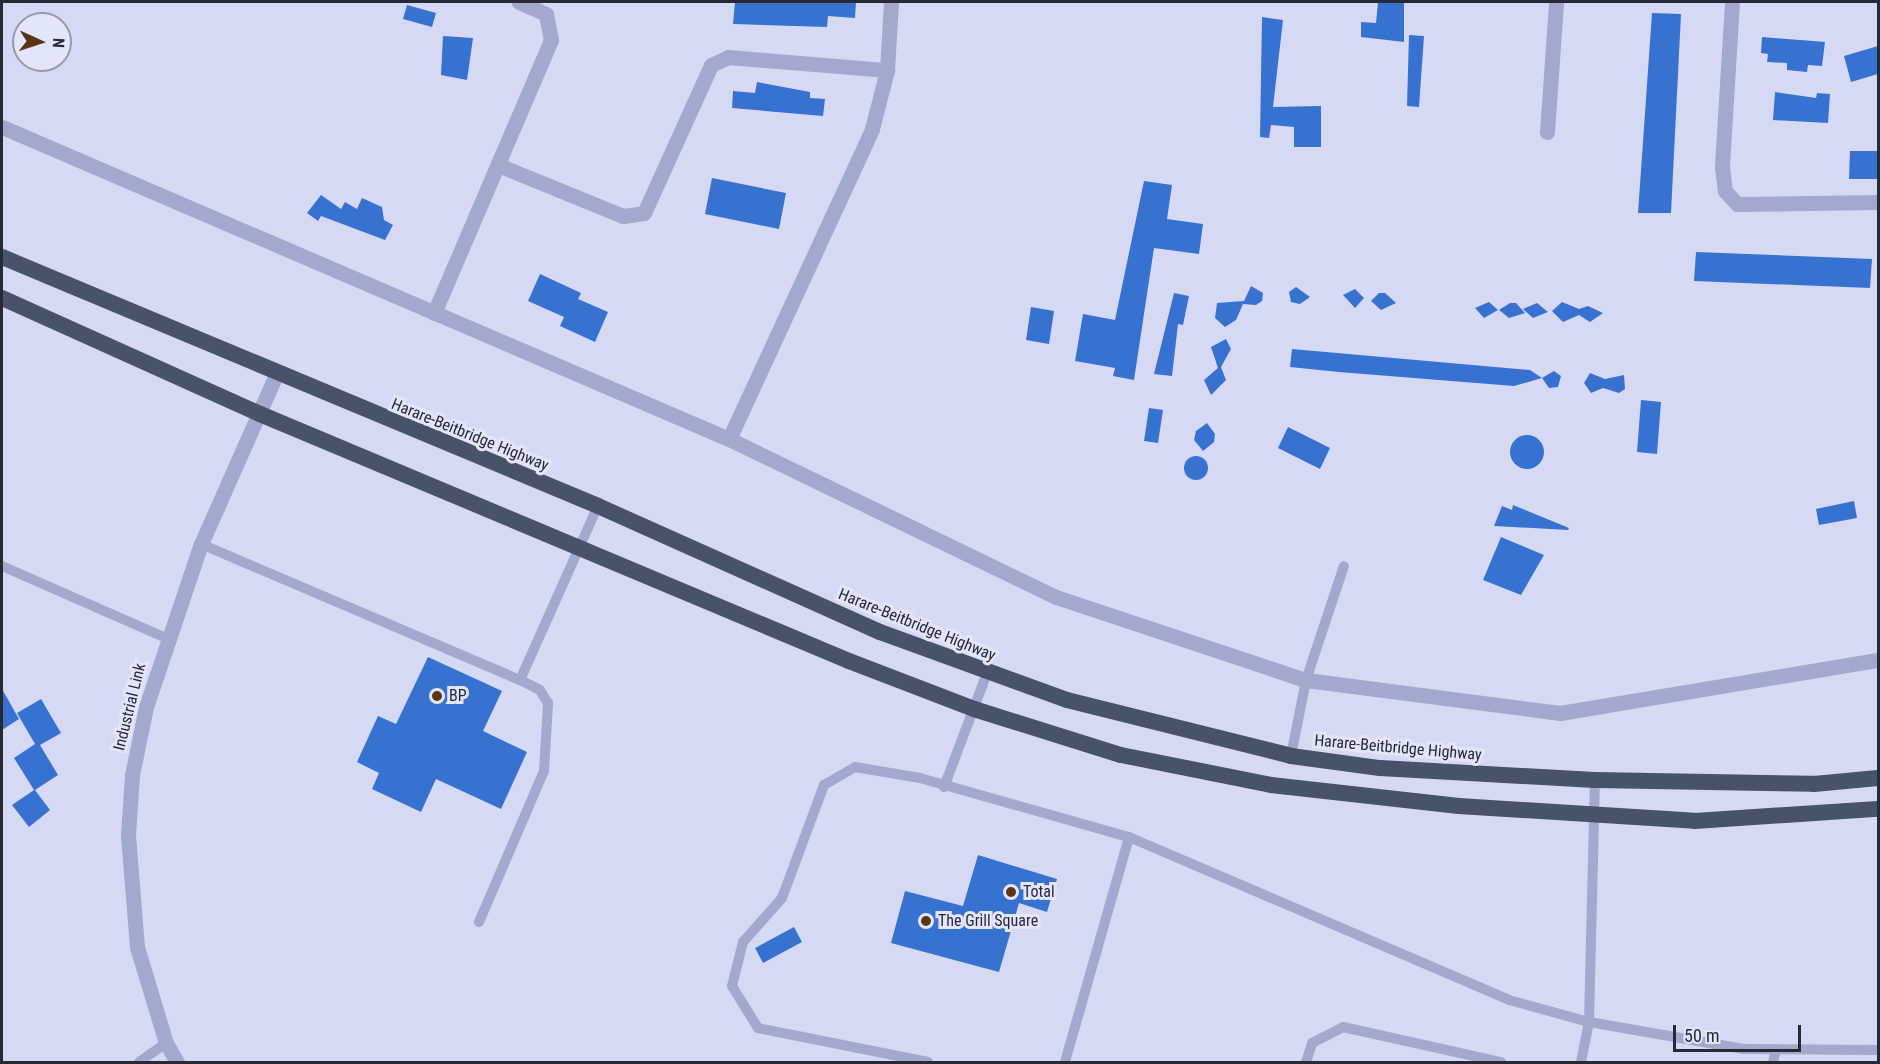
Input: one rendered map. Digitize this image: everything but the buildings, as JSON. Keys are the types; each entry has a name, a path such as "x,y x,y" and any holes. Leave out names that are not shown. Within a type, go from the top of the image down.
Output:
{"highway":[{"name":"Harare-Beitbridge Highway","path":"2,257 276,375 598,506 880,632 987,673 1067,700 1291,756 1380,768 1595,780 1814,784 1878,778"},
{"path":"2,298 260,414 577,548 974,709 1120,755 1271,785 1459,807 1695,821 1878,812"}],"street":[{"path":"434,313 551,40 546,14 519,2"},
{"path":"729,439 872,129 887,70 891,2"},
{"path":"1547,132 1556,2"},
{"path":"1732,2 1722,167 1725,191 1737,204 1878,202"},
{"path":"498,165 622,216 645,213 711,65 728,57 887,70"},
{"path":"2,127 729,439 1056,597 1306,680 1560,713 1878,660"},
{"name":"Industrial Link","path":"177,1062 166,1042 137,947 128,835 132,775 146,707 201,544 276,375"}],"lane":[{"path":"520,680 577,548 598,506"},
{"path":"201,544 540,690 548,703 544,771 478,922"},
{"path":"2,566 168,639"},
{"path":"1291,756 1306,680 1344,566"},
{"path":"944,787 987,673"},
{"path":"928,1062 758,1028 732,986 743,942 782,898 824,785 855,767 876,767 1129,837 1509,1000 1589,1022 1744,1049 1878,1050"},
{"path":"1581,1062 1589,1022 1595,780"},
{"path":"1065,1062 1129,837"},
{"path":"1306,1062 1312,1043 1343,1027 1501,1062"},
{"path":"139,1062 166,1042"},
{"path":"1773,1062 1776,1049"}],"place":[{"name":"BP","path":"437,696"},
{"name":"Total","path":"1011,892"},
{"name":"The Grill Square","path":"926,921"}]}
